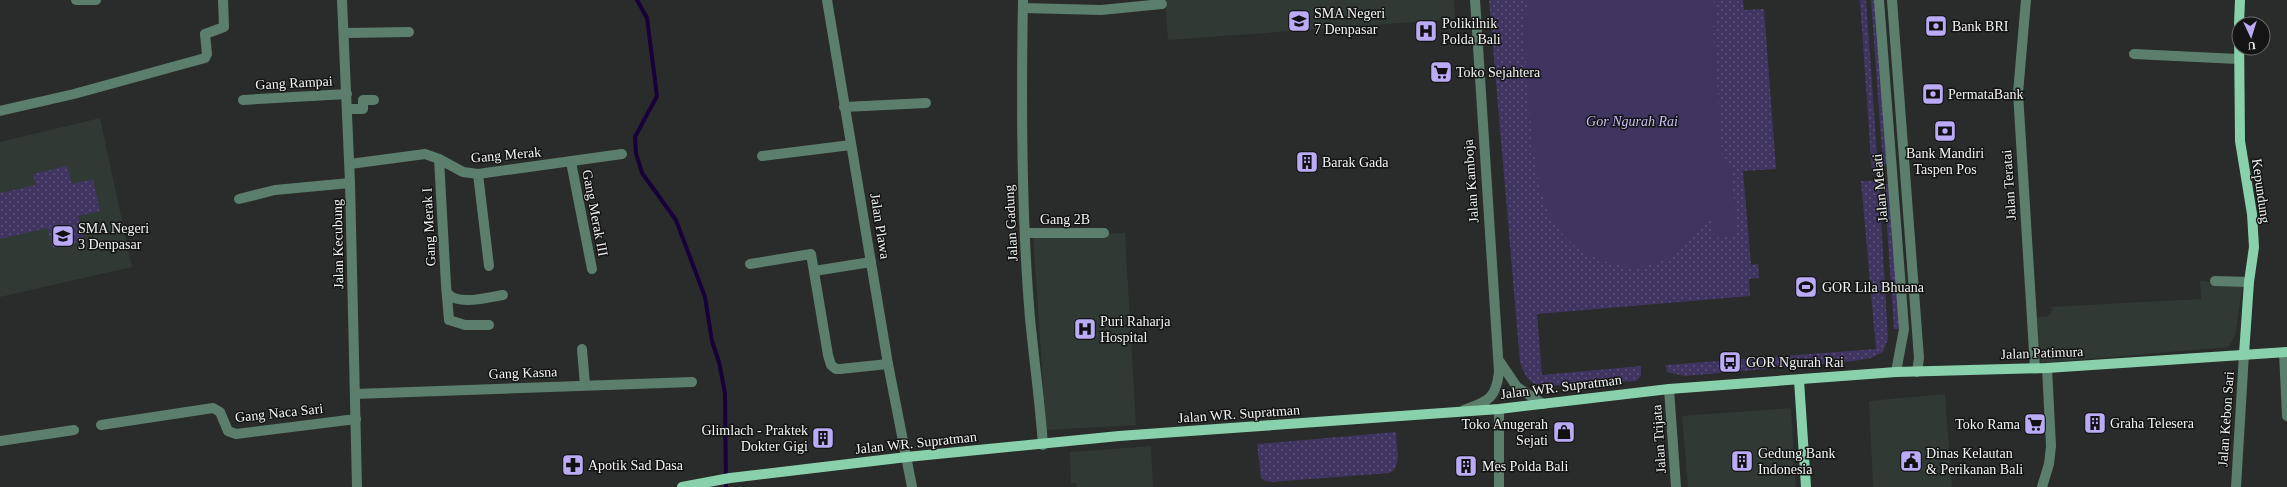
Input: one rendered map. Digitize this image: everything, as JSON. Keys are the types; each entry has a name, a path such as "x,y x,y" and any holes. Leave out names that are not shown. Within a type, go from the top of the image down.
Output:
{"main road":[{"path":"2239,16 2240,0"},
{"name":"Kepundung","path":"2238,56 2240,141 2252,214 2253,241 2244,354"},
{"name":"Jalan Patimura","path":"1799,380 1896,372 2046,368 2286,352"},
{"path":"1799,380 1806,487"},
{"name":"Jalan WR. Supratman","path":"682,487 730,478 907,457 1043,445 1119,436 1499,409 1669,389 1799,380"}],"street":[{"path":"76,0 96,0"},
{"path":"0,111 74,94 204,58 207,54 205,34 224,27 223,0"},
{"name":"Jalan Kecubung","path":"342,0 345,33 350,164 357,487"},
{"name":"Jalan Plawa","path":"826,0 888,364 912,487"},
{"name":"Jalan Kamboja","path":"1463,411 1484,402 1496,392 1498,360 1475,0"},
{"name":"Jalan Melati","path":"1879,0 1904,329 1896,372"},
{"name":"Jalan Melati","path":"1892,0 1918,358 1917,372"},
{"name":"Jalan Teratai","path":"2026,0 2018,93 2035,368"},
{"path":"1023,4 1101,10 1162,4"},
{"name":"Jalan Gadung","path":"1023,4 1021,90 1026,233 1030,317 1043,445"},
{"path":"345,33 409,32"},
{"path":"2134,54 2238,59"},
{"name":"Gang Rampai","path":"243,100 347,94"},
{"path":"348,109 363,109 363,100 374,100"},
{"path":"844,107 926,103"},
{"path":"762,156 851,145"},
{"name":"Gang Merak","path":"350,164 425,154 440,159 463,172 478,174 622,154"},
{"name":"Gang Merak I","path":"440,159 446,286 450,320 464,325 489,325"},
{"name":"Gang Merak III","path":"571,162 592,269"},
{"path":"478,174 489,266"},
{"path":"239,199 275,190 350,183"},
{"name":"Gang 2B","path":"1026,233 1104,233"},
{"path":"750,264 811,254 831,365 836,369 840,369 888,364"},
{"path":"814,271 871,262"},
{"path":"2215,280 2249,282"},
{"path":"448,294 456,299 465,300 503,295"},
{"path":"582,349 585,385"},
{"path":"2286,352 2287,416"},
{"name":"Jalan Kebon Sari","path":"2236,487 2244,354"},
{"name":"Jalan Kamboja","path":"1498,360 1509,379 1517,387 1543,404"},
{"path":"2042,487 2049,464 2051,446 2046,368"},
{"name":"Gang Kasna","path":"355,394 692,382"},
{"name":"Jalan Trijata","path":"1669,389 1676,487"},
{"name":"Gang Naca Sari","path":"101,425 213,408 220,412 228,431 236,434 356,419"},
{"path":"1499,409 1499,487"},
{"path":"0,441 74,430"}],"shaded area":[{"name":"SMA Negeri 7 Denpasar","path":"1165,0 1454,0 1455,19 1168,40"},
{"name":"SMA Negeri 3 Denpasar","path":"100,118 132,267 0,297 0,142"},
{"name":"Puri Raharja Hospital","path":"1125,233 1136,425 1046,430 1033,235"},
{"path":"2200,281 2243,285 2235,336 2228,347 2041,363 2037,317 2048,316 2053,309 2048,307 2201,299"},
{"name":"Dinas Kelautan & Perikanan Bali","path":"1945,394 1952,487 1873,487 1869,401"},
{"path":"1791,408 1796,487 1688,487 1682,416"},
{"path":"1151,446 1153,487 1077,487 1076,483 1071,483 1070,452"}],"green space":[{"name":"Gor Ngurah Rai","path":"1489,0 1743,0 1744,10 1764,9 1776,169 1743,171 1751,265 1758,264 1759,278 1749,279 1750,296 1537,314 1542,375 1641,366 1641,376 1636,381 1541,386 1530,380 1525,374 1520,362"},
{"name":"Gor Ngurah Rai","path":"1528,0 1714,0 1716,26 1713,26 1723,165 1731,165 1737,235 1714,238 1711,214 1695,235 1674,254 1650,265 1637,267 1623,266 1597,259 1577,248 1562,233 1551,216 1543,197 1534,152 1524,25"},
{"path":"1860,0 1866,0 1878,169 1874,174 1872,174"},
{"path":"1871,0 1877,0 1888,165 1883,165"},
{"path":"67,166 72,184 93,179 100,211 78,216 84,241 53,248 47,228 0,239 0,193 36,185 33,174"},
{"path":"1861,181 1875,181 1879,185 1888,339 1883,352 1871,358 1854,361 1685,376 1667,372 1666,365 1876,349"},
{"path":"1884,184 1890,184 1900,329 1894,329"},
{"path":"1396,432 1398,455 1397,461 1396,466 1389,473 1271,482 1265,481 1261,477 1257,444"}],"waterway":[{"path":"637,0 647,18 657,96 635,137 636,153 642,173 676,220 705,297 712,341 719,362 725,393 726,487"}],"place":[{"name":"SMA Negeri 7 Denpasar","path":"1299,21"},
{"name":"Bank BRI","path":"1936,26"},
{"name":"Polikilnik Polda Bali","path":"1426,31"},
{"name":"Toko Sejahtera","path":"1441,72"},
{"name":"PermataBank","path":"1933,94"},
{"name":"Bank Mandiri Taspen Pos","path":"1945,131"},
{"name":"Barak Gada","path":"1307,162"},
{"name":"SMA Negeri 3 Denpasar","path":"63,236"},
{"name":"GOR Lila Bhuana","path":"1806,287"},
{"name":"Puri Raharja Hospital","path":"1085,329"},
{"name":"GOR Ngurah Rai","path":"1730,362"},
{"name":"Graha Telesera","path":"2095,423"},
{"name":"Toko Rama","path":"2035,424"},
{"name":"Toko Anugerah Sejati","path":"1564,432"},
{"name":"Glimlach - Praktek Dokter Gigi","path":"823,438"},
{"name":"Gedung Bank Indonesia","path":"1742,461"},
{"name":"Dinas Kelautan & Perikanan Bali","path":"1911,461"},
{"name":"Apotik Sad Dasa","path":"573,465"},
{"name":"Mes Polda Bali","path":"1466,466"}]}
